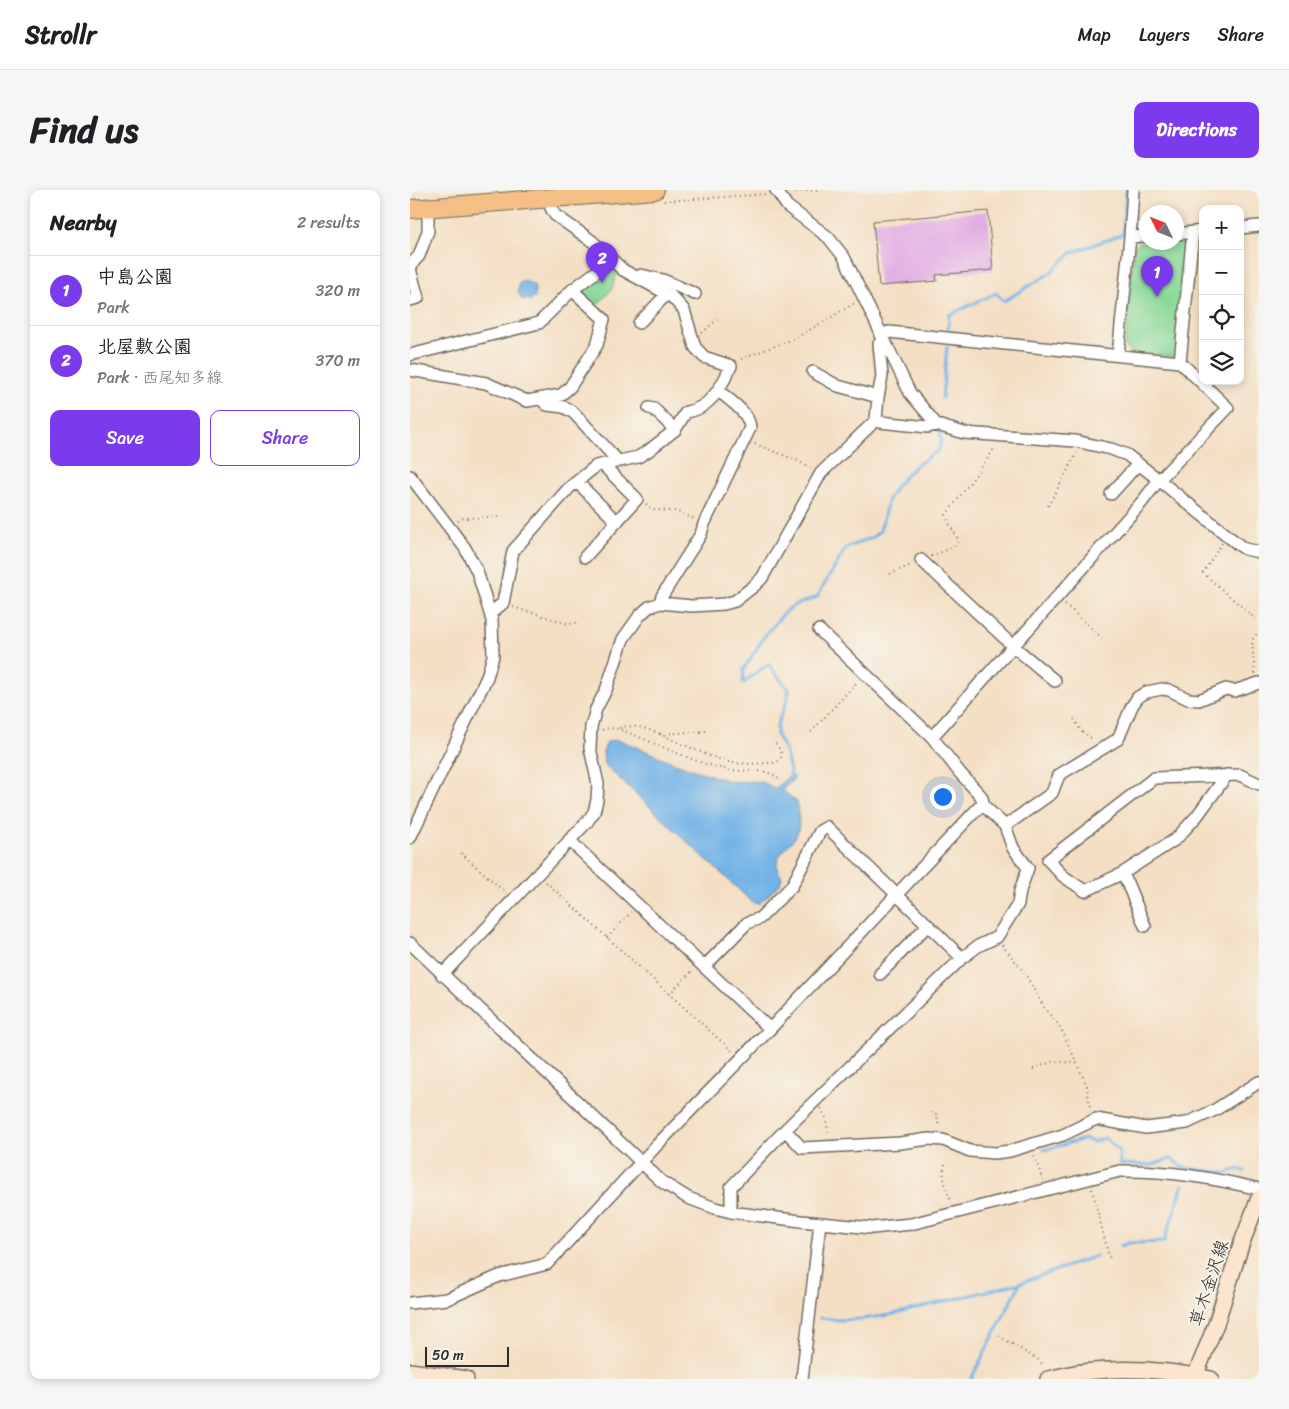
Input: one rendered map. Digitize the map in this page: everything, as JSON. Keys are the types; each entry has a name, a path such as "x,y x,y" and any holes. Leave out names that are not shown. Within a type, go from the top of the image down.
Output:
{"main road":[{"path":"410,209 550,198 570,194 655,190"}],"street":[{"path":"776,190 787,206 828,237 844,257 881,338 910,393 918,405 937,425"},
{"path":"1118,355 1133,190"},
{"path":"490,613 503,603 513,550 569,488 596,466 638,457 675,430 686,412 696,411 719,391 732,366 704,357 695,347 684,310 667,294 623,270 592,241 555,215 551,208 550,198"},
{"path":"410,300 418,298 410,269 419,256 428,231 428,207"},
{"path":"1244,228 1259,226"},
{"path":"1180,362 1198,232 1184,233"},
{"path":"1130,237 1139,236"},
{"path":"410,355 539,323 572,290 612,260"},
{"path":"634,276 636,274 650,276 695,294"},
{"path":"410,370 486,383 527,401 562,395 570,387 597,345 604,319 572,290"},
{"path":"639,323 667,294"},
{"path":"442,975 594,812 598,784 591,754 591,734 596,710 606,690 623,639 640,615 648,607 660,603 692,606 724,604 735,601 744,595 762,578 820,475 876,420 882,376 879,344 881,338 889,332 1180,362 1228,408 1159,480 1142,502 932,737"},
{"path":"814,372 838,386 878,397"},
{"path":"660,603 662,596 701,534 750,428 750,422 741,410 719,391"},
{"path":"541,399 548,405 564,407 574,412 617,460"},
{"path":"649,408 654,409 675,430"},
{"path":"876,420 928,427 937,425 964,433 1082,442 1111,448 1127,455 1245,549 1259,552"},
{"path":"1111,494 1137,464"},
{"path":"585,557 637,499 603,465"},
{"path":"410,476 465,548 477,571 490,613 493,634 493,656 487,676 410,838"},
{"path":"577,482 617,522"},
{"path":"921,560 1013,646 1055,682"},
{"path":"730,1212 731,1187 785,1130 962,958 978,946 995,938 1018,904 1020,891 1028,868 1013,848 1005,826 982,804 983,801 980,796 932,737 819,630"},
{"path":"1005,826 1052,793 1059,775 1118,738 1138,697 1148,692 1162,689 1169,690 1188,699 1198,700 1226,689 1234,690 1258,684"},
{"path":"1227,775 1197,816 1176,838 1123,873 1085,891 1063,876 1048,860 1154,778 1227,775 1240,775 1259,784"},
{"path":"410,1304 446,1299 499,1276 547,1264 641,1164 657,1144 770,1029 982,804"},
{"path":"702,965 747,923 760,918 792,886 820,831 827,827 962,958"},
{"path":"569,840 770,1029"},
{"path":"1123,873 1145,926"},
{"path":"880,974 928,925"},
{"path":"410,943 641,1164 662,1182 688,1198 715,1208 730,1212 872,1228 911,1224 1120,1171 1155,1172 1217,1179 1259,1189"},
{"path":"785,1130 802,1148 940,1140 970,1151 995,1153 1030,1146 1064,1136 1096,1119 1146,1128 1186,1123 1216,1110 1259,1082"},
{"name":"草木金沢線","path":"1200,1378 1259,1198"},
{"path":"802,1379 820,1223"},
{"path":"1050,1379 1082,1372 1115,1370 1143,1370 1200,1378"},
{"path":"410,1371 466,1379"}],"path":[{"path":"732,366 738,360 747,356 796,338 863,298"},
{"path":"692,337 703,332 719,318"},
{"path":"890,574 954,547 958,543 958,538 946,514 986,461 1002,436"},
{"path":"744,440 796,460 820,475"},
{"path":"1048,506 1082,442"},
{"path":"637,499 653,510 675,511 704,524"},
{"path":"448,526 463,518 502,517"},
{"path":"1227,535 1203,573 1259,622"},
{"path":"1057,596 1102,638"},
{"path":"501,605 540,614 569,624 576,623 580,625"},
{"path":"1258,684 1252,642 1259,631"},
{"path":"810,732 865,673"},
{"path":"1074,719 1081,731 1102,749"},
{"path":"619,729 630,726 660,734 689,748 736,763 775,763 781,758 782,752 773,742"},
{"path":"591,734 609,728 619,729 692,758 730,770 764,771 781,781"},
{"path":"660,734 706,731"},
{"path":"461,853 513,900"},
{"path":"537,874 740,1059"},
{"path":"607,938 638,904"},
{"path":"995,938 1024,972 1045,1009 1058,1024 1087,1086 1088,1100 1096,1119"},
{"path":"669,994 702,965"},
{"path":"1033,1069 1054,1061 1075,1063"},
{"path":"814,1102 824,1112 828,1132"},
{"path":"932,1112 937,1115 939,1120 940,1140"},
{"path":"1030,1146 1046,1189"},
{"path":"946,1164 943,1177 954,1213"},
{"path":"1090,1178 1110,1260"},
{"path":"999,1336 1037,1359 1050,1370 1050,1379"}],"green space":[{"path":"1184,238 1189,238 1178,357 1129,352 1125,346 1134,247 1139,243 1139,250 1184,250"},
{"path":"612,267 619,273 615,278 612,289 597,305 584,295 585,288"}],"water":[{"path":"523,281 533,284 535,298 531,300 522,299 518,292 519,284"},
{"path":"622,741 700,772 733,781 763,783 774,789 791,775 795,778 782,790 797,802 799,826 797,834 778,858 778,870 782,877 780,884 760,903 753,903 604,764 603,752 607,742"}],"building":[{"path":"988,211 993,270 936,275 937,281 879,286 873,221"}],"waterway":[{"path":"948,330 949,315 996,293 1004,301 1049,274 1071,253 1123,234 1126,190"},
{"path":"942,398 947,347"},
{"path":"791,775 785,750 777,736 777,725 788,698 789,690 768,664 743,683 744,669 764,637 784,613 793,606 817,597 846,548 873,537 880,531 888,500 897,485 914,467 939,450 940,433"},
{"path":"1044,1150 1085,1139 1093,1142 1105,1138 1119,1151 1120,1164 1152,1165 1172,1159 1182,1167 1187,1168 1226,1173 1239,1169 1244,1171"},
{"path":"1120,1246 1129,1243 1164,1242 1183,1185"},
{"path":"820,1318 839,1320 890,1315 1020,1283 1096,1256"},
{"path":"971,1379 1020,1284"}],"place":[{"name":"北屋敷公園","path":"602,283"},
{"name":"中島公園","path":"1157,297"}]}
